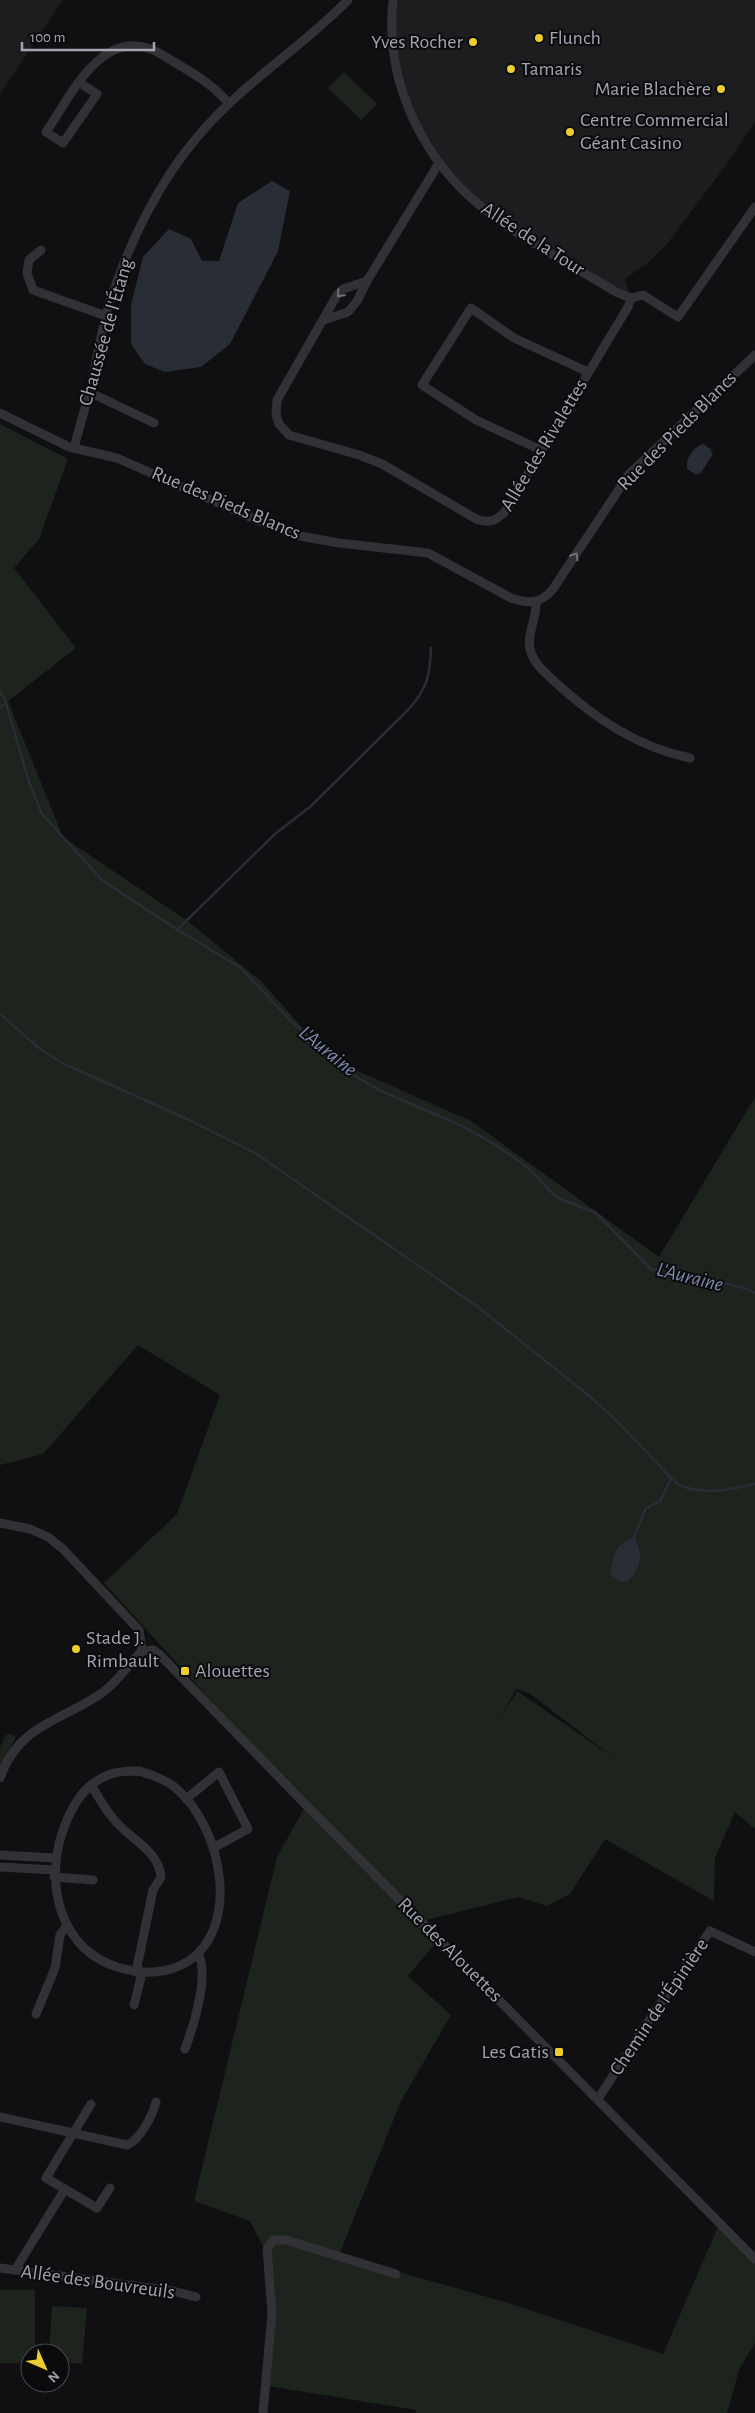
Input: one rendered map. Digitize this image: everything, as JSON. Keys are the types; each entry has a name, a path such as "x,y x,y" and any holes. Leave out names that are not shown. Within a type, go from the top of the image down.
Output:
{"street":[{"name":"Allée de la Tour","path":"393,0 390,20 393,52 401,91 420,134 439,163 468,194 491,214 531,241 616,292 631,298"},
{"name":"Chaussée de l'Étang","path":"74,448 106,316 128,253 168,177 198,135 229,104 306,40 342,2"},
{"path":"80,83 97,94 63,143 46,132 92,64 109,51 129,46 150,49 183,67 221,94 229,104"},
{"path":"324,320 348,312 357,301 367,280 439,163"},
{"path":"631,298 643,295 678,316 755,207"},
{"path":"41,250 29,260 27,273 33,290 106,316"},
{"name":"Allée des Rivalettes","path":"367,280 343,289 337,296 277,400 276,415 279,424 290,435 359,455 382,464 478,520 488,523 496,520 504,513 631,298"},
{"path":"541,450 476,420 422,385 471,308 521,342 588,372"},
{"name":"Rue des Pieds Blancs","path":"0,413 74,448 117,458 261,522 300,536 339,543 428,552 511,598 522,602 536,602 548,596 629,474 755,355"},
{"path":"89,392 154,423"},
{"path":"536,602 530,646 532,655 539,667 570,696 632,740 668,753 690,758"},
{"path":"0,1523 39,1533 63,1548 139,1630 142,1651 101,1694 46,1724 18,1743 7,1761 0,1778"},
{"name":"Rue des Alouettes","path":"142,1651 153,1650 160,1654 306,1805 755,2259"},
{"path":"139,1771 168,1782 186,1799 201,1819 213,1848 221,1885 219,1905 211,1934 198,1954 172,1969 162,1972 139,1972 110,1965 100,1960 78,1941 67,1925 56,1896 54,1874 56,1858 63,1828 72,1808 78,1798 91,1785 106,1776 121,1772 139,1771"},
{"path":"186,1799 219,1772 248,1829 213,1848"},
{"path":"91,1785 117,1823 151,1854 160,1866 162,1878 153,1890 134,2005"},
{"path":"0,1855 56,1858"},
{"path":"0,1867 92,1880"},
{"path":"36,2014 55,1968 60,1934 67,1925"},
{"name":"Chemin de l'Épinière","path":"598,2099 643,2028 710,1931 755,1952"},
{"path":"185,2048 194,2023 202,1981 198,1954"},
{"path":"0,2117 127,2145 135,2140 153,2112 156,2102"},
{"path":"91,2104 46,2178 97,2208 110,2188"},
{"path":"15,2270 65,2189"},
{"path":"263,2413 272,2313 266,2255 269,2244 273,2240 286,2240 396,2274"},
{"name":"Allée des Bouvreuils","path":"0,2268 173,2291 196,2297"}],"shaded area":[{"path":"0,0 63,0 0,94"},
{"path":"393,0 755,0 755,122 726,165 667,244 650,261 625,279 631,298 491,214 439,163 401,91"},
{"path":"344,72 377,104 361,120 328,88"},
{"path":"272,181 290,191 278,251 230,344 201,367 165,372 145,364 131,344 131,305 143,257 169,229 191,239 202,261 219,261 238,203"},
{"path":"0,424 68,459 39,539 14,568 76,648 8,701 63,837 189,922 261,981 308,1034 360,1072 471,1121 659,1257 755,1097 755,1829 735,1812 715,1858 714,1901 605,1839 570,1894 547,1906 518,1897 422,1921 439,1939 408,1976 451,2015 401,2101 339,2255 505,2302 663,2354 718,2227 755,2261 755,2343 739,2370 727,2413 416,2413 416,2410 268,2386 267,2254 250,2221 194,2201 277,1857 306,1805 104,1583 177,1514 220,1395 138,1345 43,1454 0,1465","holes":["516,1689 529,1693 614,1758 517,1691 500,1719"]},
{"path":"703,444 712,450 713,454 700,474 696,475 687,469 688,461 690,454"},
{"path":"634,1537 639,1550 640,1561 632,1577 627,1582 619,1581 610,1574 616,1551 623,1543"},
{"path":"11,1734 16,1737 0,1768 0,1747 6,1735"},
{"path":"0,2290 35,2290 35,2343 20,2343 20,2363 0,2363"},
{"path":"52,2306 87,2308 82,2364 70,2363 70,2343 50,2343"}],"waterway":[{"path":"177,930 275,834 311,806 408,710 426,682 430,667 431,648"},
{"name":"L'Auraine","path":"0,692 5,700 29,782 42,814 102,880 178,930 241,968 287,1017 348,1072 379,1090 460,1125 496,1145 527,1167 556,1197 596,1213 652,1270 673,1269 747,1289 755,1293"},
{"path":"0,1014 39,1048 62,1063 185,1118 255,1153 445,1284 478,1307 588,1395 616,1420 677,1484 686,1488 706,1491 725,1490 755,1484"},
{"path":"634,1537 646,1508 660,1501 671,1479"}],"place":[{"name":"Flunch","path":"539,38"},
{"name":"Yves Rocher","path":"473,42"},
{"name":"Tamaris","path":"511,69"},
{"name":"Marie Blachère","path":"721,89"},
{"name":"Centre Commercial Géant Casino","path":"570,132"},
{"name":"Stade J. Rimbault","path":"76,1649"},
{"name":"Alouettes","path":"185,1671"},
{"name":"Les Gatis","path":"559,2052"}]}
